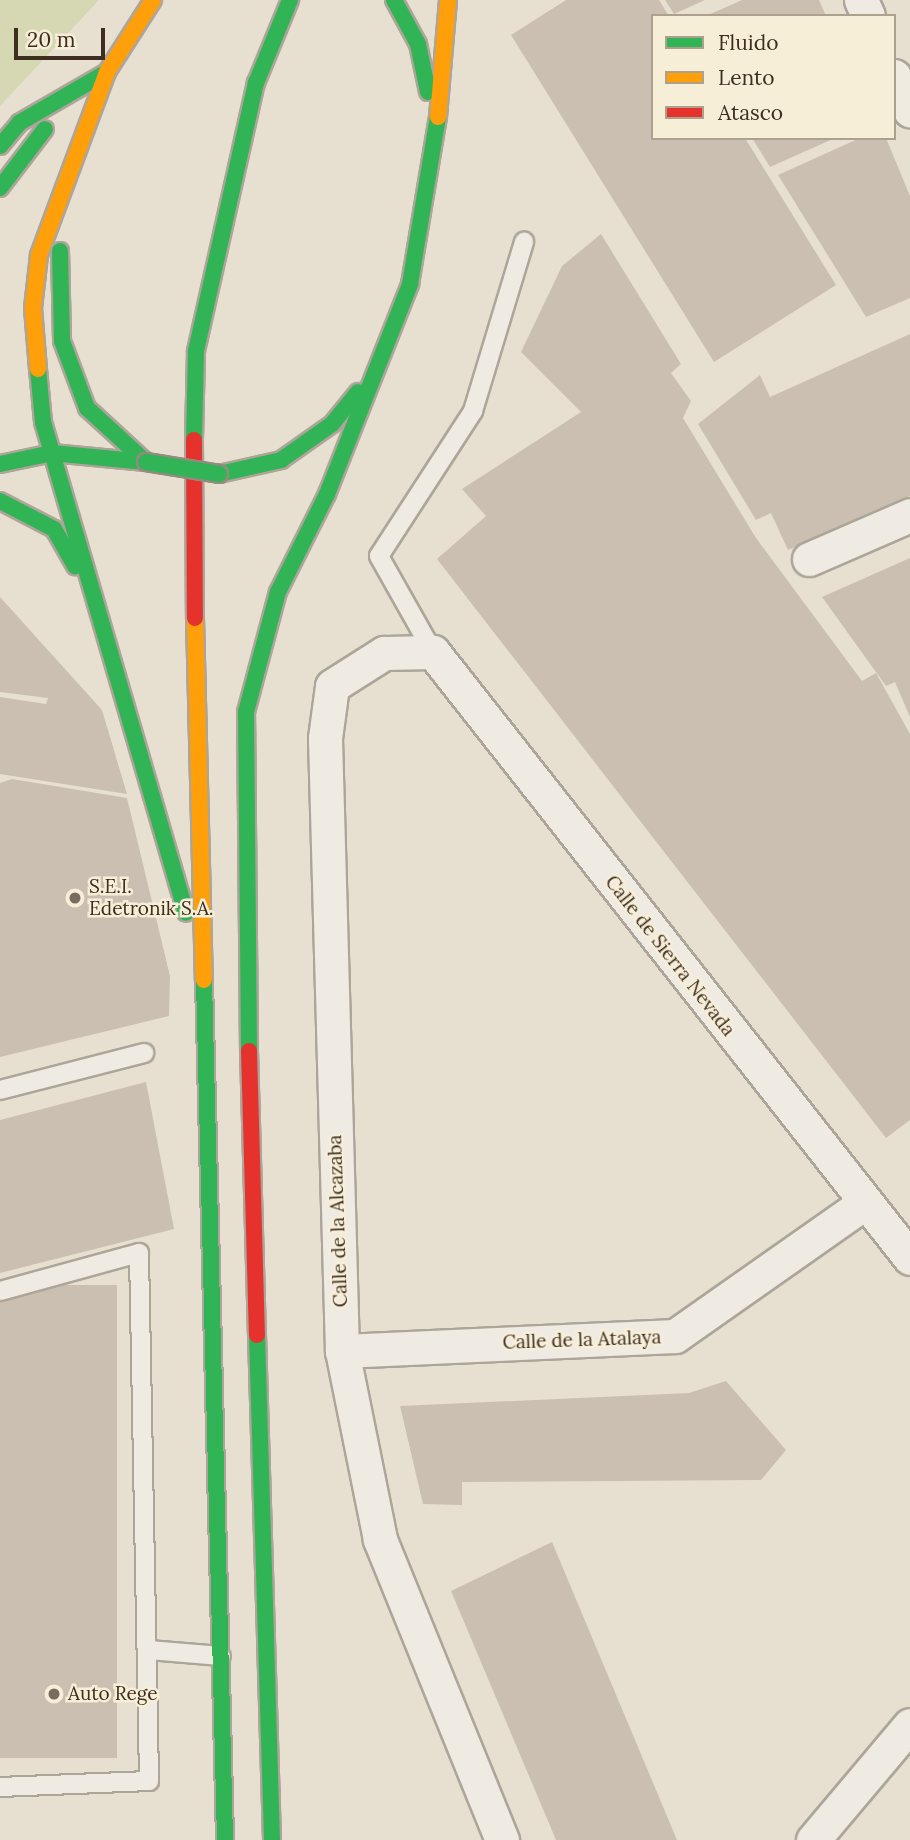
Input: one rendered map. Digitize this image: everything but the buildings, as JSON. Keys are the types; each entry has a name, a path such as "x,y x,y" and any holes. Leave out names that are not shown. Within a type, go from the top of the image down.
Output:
{"highway":[{"path":"225,1840 193,529 196,351 256,83 290,0"},
{"path":"394,0 418,44 436,136"},
{"path":"272,1840 244,899 246,712 278,592 327,494 410,284 436,136 448,0"},
{"path":"154,2 107,72 39,255 33,307 43,422 104,618 175,863 206,1003"},
{"path":"0,146 19,123 107,72"},
{"path":"0,188 74,92"},
{"path":"64,190 59,261 62,341 87,408 146,462"},
{"path":"0,464 52,453 146,462 219,474 281,460 332,424 373,374"},
{"path":"0,501 54,529 104,618"},
{"path":"267,1630 289,1792"}],"street":[{"path":"896,80 910,111"},
{"path":"810,559 910,514"},
{"name":"Calle de Sierra Nevada","path":"433,652 864,1203 910,1258"},
{"name":"Calle de la Alcazaba","path":"433,652 384,653 332,686 325,738 342,1351 380,1539 502,1840"},
{"name":"Calle de la Atalaya","path":"342,1351 675,1336 864,1203"},
{"path":"813,1840 910,1725"}],"lane":[{"path":"433,652 379,556 473,411 524,242"},
{"path":"0,1090 144,1054"},
{"path":"0,1291 139,1253 149,1650 149,1782 0,1787"},
{"path":"149,1650 221,1656"}],"green space":[{"path":"0,0 99,0 0,106"}],"traffic: fast":[{"path":"194,440 196,351 256,83 290,0"},
{"path":"394,0 418,44 428,92"},
{"path":"0,146 19,123 107,72"},
{"path":"249,1051 246,712 278,592 327,494 410,284 438,117"},
{"path":"0,188 45,129"},
{"path":"60,251 62,341 87,408 146,462"},
{"path":"38,369 43,422 186,913"},
{"path":"219,474 281,460 332,424 358,392"},
{"path":"0,464 52,453 146,462"},
{"path":"146,462 219,474"},
{"path":"0,501 54,529 75,566"},
{"path":"204,980 225,1840"},
{"path":"257,1335 272,1840"}],"traffic: slow":[{"path":"38,369 33,308 39,255 107,72 153,0"},
{"path":"438,117 448,0"},
{"path":"195,618 204,980"}],"traffic: jam":[{"path":"194,440 195,618"},
{"path":"249,1051 257,1335"}],"place":[{"name":"S.E.I. Edetronik S.A.","path":"75,898"},
{"name":"Auto Rege","path":"54,1694"}]}
